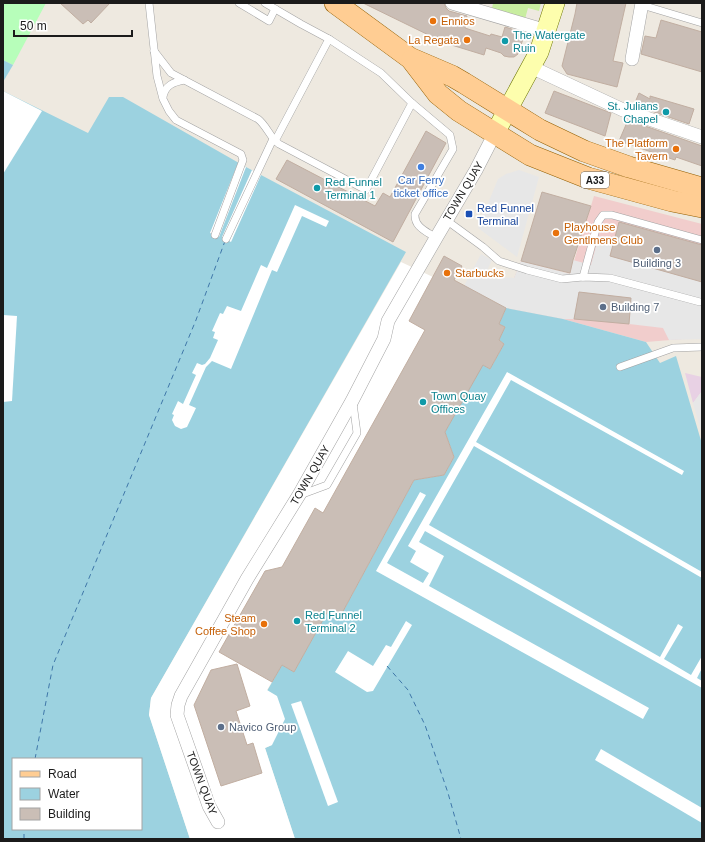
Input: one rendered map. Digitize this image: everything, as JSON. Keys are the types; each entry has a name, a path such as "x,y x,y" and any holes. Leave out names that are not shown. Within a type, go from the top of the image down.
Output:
{"main road":[{"name":"A33","path":"335,3 410,58 452,76 540,130 584,151 629,167 702,188"},
{"name":"A33","path":"410,58 438,94 459,111 530,155 588,178 672,201 702,207"}],"street":[{"path":"452,3 547,31"},
{"path":"495,133 539,52 556,3"},
{"path":"632,58 642,4"},
{"path":"531,67 623,110 702,137"},
{"name":"TOWN QUAY","path":"218,822 209,806 177,715 181,696 247,579 299,495 352,401 384,339 388,321 476,170 495,133"}],"lane":[{"path":"149,3 157,76 163,99 169,111 176,120 241,154 243,160 215,235"},
{"path":"239,3 269,21 275,9"},
{"path":"265,3 329,39 381,73 412,103 450,135 453,149 415,214 417,225 436,238"},
{"path":"642,4 702,23"},
{"path":"226,239 257,173 329,39"},
{"path":"154,52 171,73 263,123 274,140 279,144 366,190 412,103"},
{"path":"163,99 164,92 170,84 184,80"},
{"path":"583,277 598,222 603,215 612,215 702,240"},
{"path":"446,220 483,247 499,262 562,279 583,277 610,278 700,302"},
{"path":"620,367 673,348 702,347"},
{"path":"299,495 327,485 357,433 352,401"}],"shaded area":[{"path":"519,170 539,177 517,257 478,228 498,179 506,174"},
{"path":"594,196 702,224 702,339 646,342 563,319 506,308 511,305 514,278 521,261 570,274"},
{"path":"599,236 614,240 610,256 702,282 702,339 669,340 663,328 629,324 631,298 579,292 574,319 563,319 506,308 464,286 481,254 492,260 486,273 501,277 514,278 521,261 570,274 573,260 591,265"},
{"path":"685,373 702,377 702,391 693,403"},
{"path":"702,391 702,434 693,403"}],"green space":[{"path":"3,3 46,3 13,65 3,60"},
{"path":"493,3 541,3 539,11 528,8 525,19 492,9"}],"water":[{"path":"3,60 13,65 3,82"},
{"path":"3,91 88,133 109,97 123,97 246,167 406,252 151,698 149,715 190,839 3,839"},
{"path":"506,308 563,319 646,342 660,363 676,356 702,444 702,839 295,839 265,748 272,745 267,691 282,665 329,609 341,615 414,480 444,475 454,457 445,432 476,361 490,369 504,344 499,340 499,324"}],"pier":[{"path":"3,91 42,111 3,174"},
{"path":"238,163 246,167 219,237 210,233"},
{"path":"252,170 261,175 231,242 222,237"},
{"path":"295,205 329,221 326,227 302,216 277,272 272,270 231,369 212,361 206,367 189,405 196,408 187,427 181,429 175,426 172,420 174,415 172,414 178,401 183,404 196,375 192,373 197,363 202,365 205,364 210,358 218,340 213,338 215,332 212,331 220,313 223,314 227,306 241,311 261,265 267,268"},
{"path":"401,262 465,292 474,291 506,308 499,324 505,327 499,340 504,344 490,369 476,361 471,369 478,373 445,432 454,457 444,475 414,480 341,615 329,609 294,672 282,665 267,690 277,696 285,719 272,745 265,748 295,839 190,839 149,715 151,698"},
{"path":"3,315 17,316 12,401 3,402"},
{"path":"507,372 684,471 682,475 511,380 476,442 702,572 702,578 474,446 429,525 660,657 678,624 683,627 664,659 691,675 702,656 702,668 697,678 702,681 702,688 425,531 419,542 444,556 429,586 649,708 643,719 376,571 420,492 426,495 387,563 423,583 429,573 410,562 416,551 408,546"},
{"path":"406,621 412,625 373,691 367,692 335,672 348,651 373,666 386,645 391,647"},
{"path":"301,701 338,802 328,806 291,704"},
{"path":"601,749 702,808 702,823 595,760"}],"building":[{"path":"60,3 110,3 91,23 88,20 83,24"},
{"path":"363,3 444,3 449,11 467,16 465,28 490,36 491,34 502,37 505,27 525,33 520,50 514,57 504,56 501,53 486,48 484,55 445,43"},
{"path":"577,3 626,3 613,61 623,63 617,87 567,74 562,66"},
{"path":"661,20 702,32 702,72 641,54 645,36 656,38"},
{"path":"554,91 611,113 605,136 545,113"},
{"name":"St. Julians Chapel","path":"639,93 650,99 650,96 694,109 689,124 634,105"},
{"path":"628,120 702,146 702,166 676,157 675,160 619,141"},
{"name":"Red Funnel Terminal 1","path":"426,131 446,143 393,242 276,179 287,160 375,206 383,193 390,197"},
{"name":"Playhouse Gentlmens Club","path":"542,192 591,206 570,273 521,261"},
{"name":"Building 3","path":"619,222 702,245 702,282 610,256"},
{"path":"444,256 462,266 454,280 506,308 499,324 505,327 499,340 504,344 490,369 483,365 445,432 454,457 444,475 414,480 341,615 329,609 294,672 282,665 272,682 219,652 265,571 282,567 315,508 323,513 425,330 409,321"},
{"name":"Building 7","path":"579,292 631,298 629,324 574,319"},
{"name":"Navico Group","path":"237,664 250,706 236,711 247,745 253,743 262,773 221,786 194,705 211,670"}],"ferry route":[{"path":"35,758 53,665 196,320 225,241"},
{"path":"387,666 408,690 425,725 448,793 461,839"},
{"path":"24,830 24,839"}],"place":[{"name":"Ennios","path":"433,21"},
{"name":"La Regata","path":"467,40"},
{"name":"The Watergate Ruin","path":"505,41"},
{"name":"St. Julians Chapel","path":"666,112"},
{"name":"The Platform Tavern","path":"676,149"},
{"name":"Car Ferry ticket office","path":"421,167"},
{"name":"Red Funnel Terminal 1","path":"317,188"},
{"name":"Red Funnel Terminal","path":"469,214"},
{"name":"Playhouse Gentlmens Club","path":"556,233"},
{"name":"Building 3","path":"657,250"},
{"name":"Starbucks","path":"447,273"},
{"name":"Building 7","path":"603,307"},
{"name":"Town Quay Offices","path":"423,402"},
{"name":"Red Funnel Terminal 2","path":"297,621"},
{"name":"Steam Coffee Shop","path":"264,624"},
{"name":"Navico Group","path":"221,727"}]}
